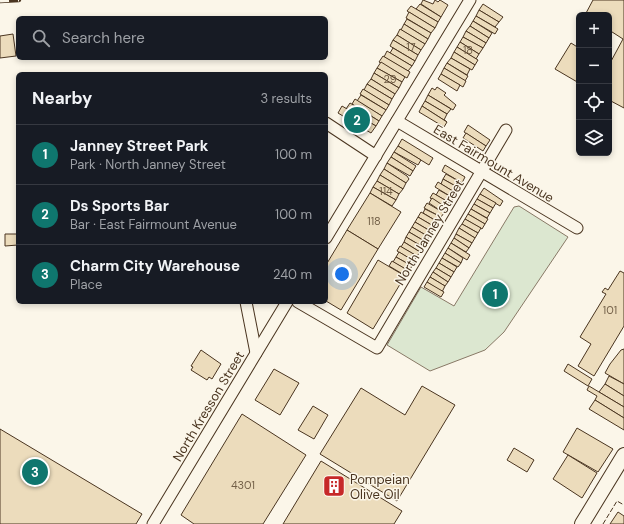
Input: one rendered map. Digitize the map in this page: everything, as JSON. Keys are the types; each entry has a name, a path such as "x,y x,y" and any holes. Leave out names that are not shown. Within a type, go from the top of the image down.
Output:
{"main road":[{"path":"582,524 624,455"}],"street":[{"path":"328,235 470,0"},
{"name":"East Fairmount Avenue","path":"397,121 577,228"},
{"path":"328,124 376,156"},
{"name":"North Janney Street","path":"301,304 376,348 506,130"},
{"path":"246,304 256,353"},
{"name":"North Kresson Street","path":"153,524 286,304"}],"green space":[{"path":"519,206 568,237 504,332 485,350 430,371 387,345 421,287 454,306 514,207"}],"building":[{"path":"423,0 433,4 435,0 438,2 440,0 448,5 441,17 421,4"},
{"path":"593,0 624,0 624,108 612,102 612,59 623,39 612,32 612,12 587,12"},
{"path":"420,4 441,17 438,22 416,9"},
{"path":"483,4 503,17 499,22 479,10"},
{"path":"411,6 438,22 435,28 407,11"},
{"path":"479,10 499,22 495,27 476,16"},
{"path":"409,12 435,28 431,33 406,18"},
{"path":"476,16 498,29 495,34 473,21"},
{"path":"407,19 431,33 428,39 404,24"},
{"path":"473,21 492,33 489,38 470,26"},
{"path":"404,24 428,39 425,44 401,30"},
{"path":"470,26 489,38 486,43 466,31"},
{"path":"400,29 425,44 421,50 397,35"},
{"path":"466,31 486,43 483,48 463,37"},
{"path":"13,34 16,56 0,58 0,36"},
{"path":"397,35 421,50 418,55 393,40"},
{"path":"463,37 483,48 479,54 460,42"},
{"path":"393,40 418,55 415,61 390,46"},
{"path":"460,42 479,54 476,59 457,47"},
{"path":"571,43 576,46 576,81 555,69"},
{"path":"457,47 478,60 475,65 454,52"},
{"path":"393,48 415,61 412,66 390,53"},
{"path":"387,51 412,66 408,71 384,57"},
{"path":"454,52 475,65 472,70 451,58"},
{"path":"383,56 410,72 407,78 379,62"},
{"path":"451,58 470,69 467,75 447,63"},
{"path":"381,62 405,77 402,82 377,68"},
{"path":"447,63 468,76 465,81 444,68"},
{"path":"377,68 402,82 399,88 374,73"},
{"path":"444,68 466,81 463,87 441,74"},
{"path":"374,73 399,88 395,94 371,79"},
{"path":"441,74 460,85 457,91 438,79"},
{"path":"371,79 395,94 392,99 367,84"},
{"path":"367,84 392,99 389,105 364,90"},
{"path":"437,87 446,93 444,95 456,105 453,110 428,95 432,88 435,90"},
{"path":"363,89 389,105 386,110 360,94"},
{"path":"361,95 386,110 382,116 357,101"},
{"path":"428,95 451,109 447,114 425,101"},
{"path":"355,99 382,116 379,121 352,104"},
{"path":"425,101 447,114 444,120 447,122 422,106"},
{"path":"350,103 379,121 376,126 346,109"},
{"path":"342,106 376,126 371,133 338,113"},
{"path":"422,106 447,122 444,127 419,112"},
{"path":"468,125 490,140 486,146 464,132"},
{"path":"466,133 486,146 483,151 463,138"},
{"path":"402,139 433,158 429,165 398,146"},
{"path":"398,146 421,160 418,165 394,152"},
{"path":"394,152 416,166 413,171 391,157"},
{"path":"391,157 413,171 410,176 387,163"},
{"path":"387,163 407,176 409,179 406,183 384,169"},
{"path":"445,165 465,177 462,183 442,171"},
{"path":"384,169 406,183 403,189 380,175"},
{"path":"446,174 462,183 459,188 443,179"},
{"path":"380,175 403,189 399,194 377,181"},
{"path":"443,179 459,188 456,193 441,184"},
{"path":"377,181 399,194 396,200 373,187"},
{"path":"438,182 456,193 453,198 435,187"},
{"path":"373,187 396,200 392,206 370,193"},
{"path":"484,188 503,201 500,206 480,194"},
{"path":"439,190 453,198 450,203 436,195"},
{"path":"370,193 401,212 378,249 347,230"},
{"path":"433,193 450,203 447,208 430,198"},
{"path":"480,194 496,203 493,208 477,199"},
{"path":"432,198 447,208 444,213 429,203"},
{"path":"477,199 493,208 490,213 474,204"},
{"path":"427,203 444,213 441,217 424,208"},
{"path":"474,204 490,213 487,218 471,209"},
{"path":"425,209 441,217 438,222 423,213"},
{"path":"471,209 488,219 485,224 468,214"},
{"path":"421,212 438,222 435,227 418,217"},
{"path":"468,214 485,224 482,229 465,219"},
{"path":"418,217 435,227 432,232 415,222"},
{"path":"465,219 481,228 478,233 462,224"},
{"path":"415,222 432,232 429,237 412,227"},
{"path":"462,224 478,233 475,238 459,228"},
{"path":"412,227 429,237 426,242 409,232"},
{"path":"459,228 475,238 472,243 456,234"},
{"path":"347,230 378,249 341,310 328,302 328,262"},
{"path":"409,232 426,242 423,247 406,237"},
{"path":"5,234 16,234 16,245 5,246"},
{"path":"456,234 472,243 469,248 454,238"},
{"path":"406,237 423,247 420,252 404,242"},
{"path":"454,238 469,248 466,252 451,243"},
{"path":"404,242 420,252 417,256 401,247"},
{"path":"451,243 470,255 467,260 448,248"},
{"path":"400,246 417,256 414,261 397,251"},
{"path":"448,248 463,258 461,263 445,253"},
{"path":"399,252 414,261 412,266 396,257"},
{"path":"445,253 461,263 458,267 442,258"},
{"path":"396,257 412,266 409,271 393,262"},
{"path":"442,258 457,267 454,272 439,263"},
{"path":"378,260 405,276 373,329 347,313"},
{"path":"392,261 409,271 406,276 389,266"},
{"path":"439,263 454,272 451,277 436,268"},
{"path":"436,268 451,277 448,282 433,272"},
{"path":"620,271 624,273 624,326 594,376 578,366 591,344 580,337 606,294 602,292 605,288 608,290"},
{"path":"433,272 448,282 445,286 430,277"},
{"path":"430,277 445,286 442,292 427,282"},
{"path":"427,282 444,292 441,297 424,287"},
{"path":"624,349 624,384 605,373 621,350"},
{"path":"201,350 221,364 212,379 209,377 207,380 191,370 193,367 191,366"},
{"path":"568,364 592,379 588,386 564,371"},
{"path":"274,369 299,383 280,415 255,400"},
{"path":"609,376 624,384 624,396 605,384"},
{"path":"605,384 624,396 624,407 599,392"},
{"path":"422,386 455,405 397,501 320,454 361,388 405,415"},
{"path":"589,386 624,407 624,418 595,400 597,396 587,390"},
{"path":"595,400 624,418 624,430 589,409"},
{"path":"313,406 328,415 314,439 298,430"},
{"path":"242,414 306,455 263,524 194,524 181,515"},
{"path":"577,428 613,449 598,472 563,452"},
{"path":"0,429 142,514 136,524 0,524"},
{"path":"514,448 534,460 527,472 507,460"},
{"path":"568,455 597,473 582,498 553,479"},
{"name":"Pompeian Olive Oil","path":"321,461 402,511 394,524 283,524"},
{"path":"618,512 624,516 624,524 610,524"}],"railway":[{"path":"0,1 19,0"}],"fence":[{"path":"603,524 617,501 624,505"}],"place":[{"name":"Ds Sports Bar","path":"357,120"},
{"name":"Janney Street Park","path":"495,294"},
{"name":"Charm City Warehouse","path":"35,472"},
{"name":"Pompeian Olive Oil","path":"334,486"}]}
